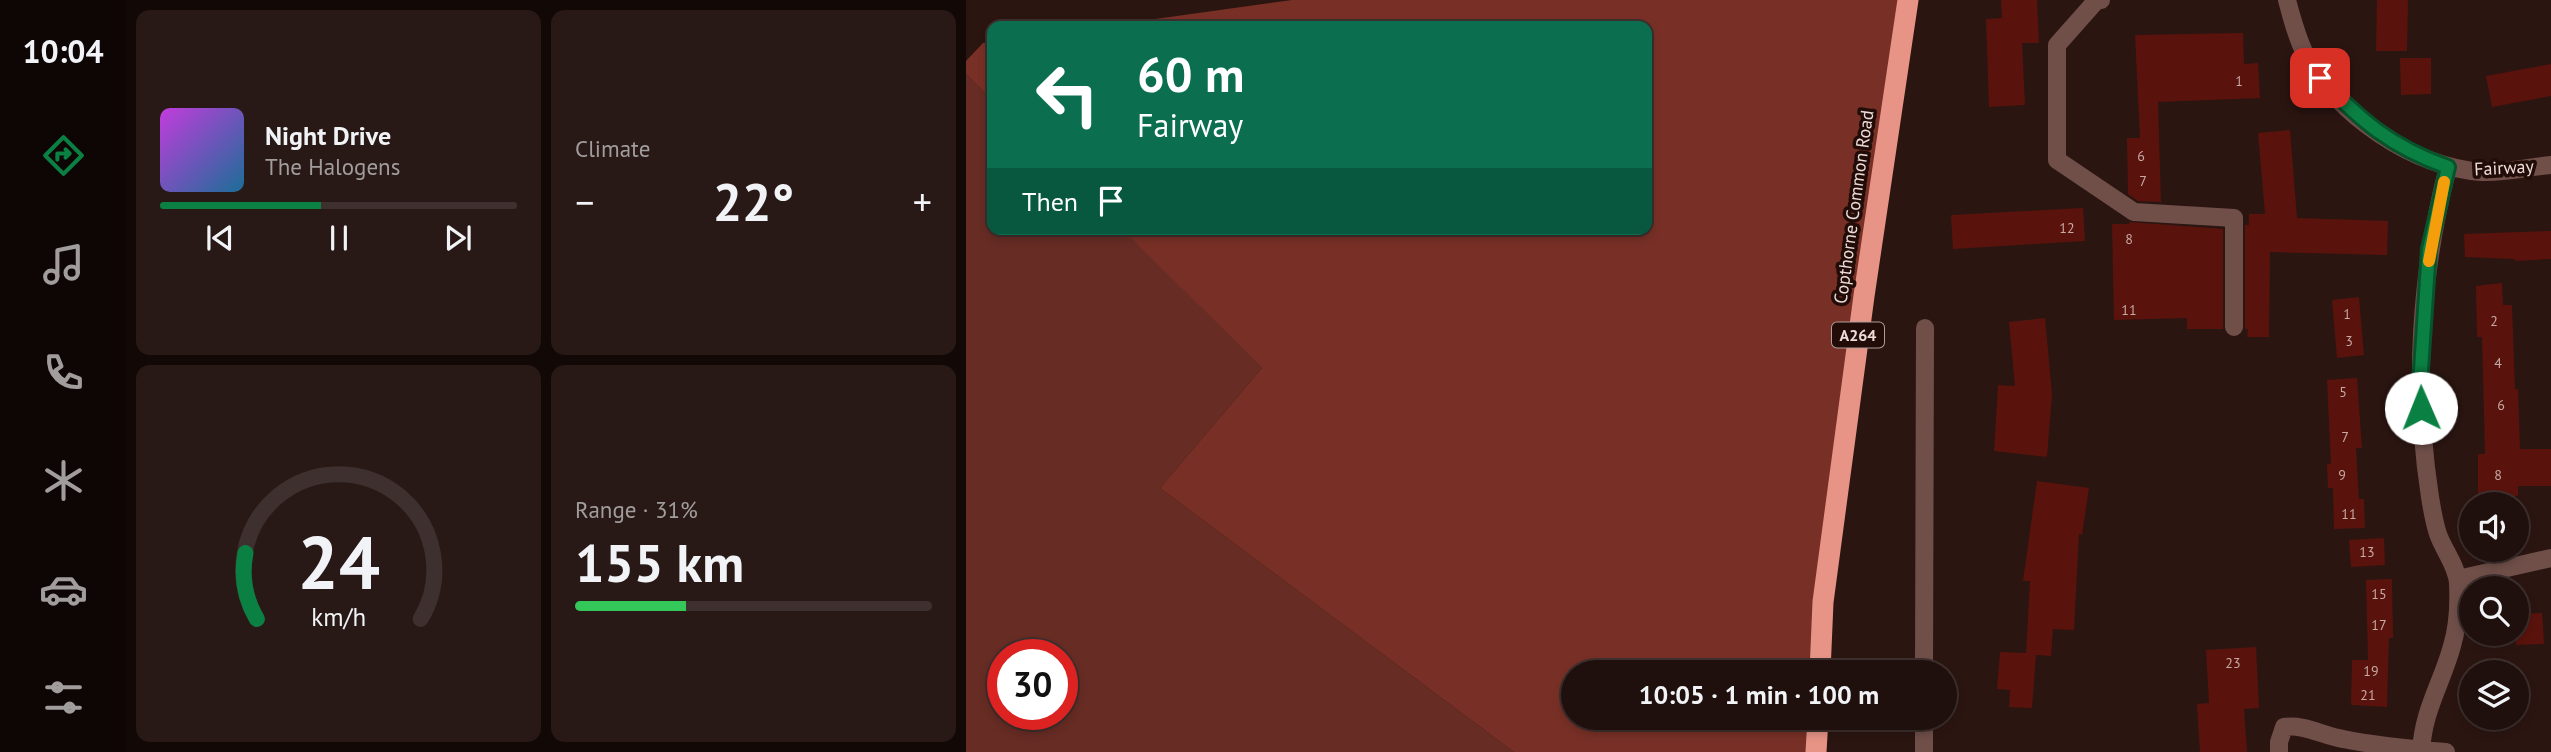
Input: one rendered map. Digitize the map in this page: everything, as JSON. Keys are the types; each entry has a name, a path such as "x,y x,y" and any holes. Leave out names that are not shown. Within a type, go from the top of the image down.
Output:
{"highway":[{"name":"Copthorne Common Road","path":"1821,660 1823,601 1862,309 1908,0"},
{"path":"1816,752 1817,730"}],"street":[{"path":"2101,0 2096,1 2057,45 2057,160 2134,212 2234,218 2234,327"},
{"name":"Fairway","path":"2287,0 2305,55 2320,78 2351,111 2387,139 2416,156 2448,167 2484,172 2551,165"},
{"path":"2421,752 2428,711 2452,646 2457,611 2458,579 2438,533 2431,500 2424,452 2420,385 2429,249 2448,167"},
{"path":"1924,660 1925,328"},
{"path":"2458,579 2551,558"},
{"path":"2280,752 2279,742 2284,727 2297,725 2340,739 2421,752 2446,752"},
{"path":"1924,730 1924,752"}],"shaded area":[{"path":"1292,0 1908,0 1822,660 1561,660 1561,730 1817,730 1816,752 1514,752 1160,488 1262,368 1128,235 1652,235 1652,21 1141,21"},
{"path":"983,43 987,43 987,95 966,74 966,61"},
{"path":"966,74 987,95 987,235 1129,235 1262,368 1160,488 1514,752 966,752"}],"building":[{"path":"2001,0 2037,0 2039,43 2022,43 2025,105 1989,107 1986,19 2002,18"},
{"path":"2377,0 2408,0 2407,51 2376,51"},
{"path":"2243,33 2244,64 2258,63 2260,98 2158,102 2161,202 2138,201 2128,194 2127,138 2140,138 2135,35"},
{"path":"2400,58 2431,58 2431,94 2401,95"},
{"path":"2551,64 2551,96 2492,107 2486,76"},
{"path":"2290,130 2297,218 2388,221 2387,255 2270,252 2269,337 2247,337 2245,225 2249,225 2249,214 2265,214 2258,133"},
{"path":"2083,208 2085,241 1953,249 1951,215"},
{"path":"2129,222 2223,229 2223,329 2187,329 2187,318 2114,320 2112,224"},
{"path":"2551,231 2551,259 2515,261 2465,257 2464,234"},
{"path":"2502,283 2503,305 2512,305 2520,449 2551,449 2551,486 2518,486 2518,492 2478,492 2478,454 2485,454 2482,337 2477,337 2476,286"},
{"path":"2359,297 2364,355 2337,358 2332,300"},
{"path":"2045,318 2052,394 2047,457 1994,451 1998,385 2015,386 2009,322"},
{"path":"2357,378 2362,448 2356,448 2359,499 2364,499 2365,528 2334,529 2333,488 2328,488 2327,464 2331,464 2327,380"},
{"path":"2037,481 2089,488 2082,535 2079,534 2074,630 2053,629 2051,656 2036,655 2032,708 2009,707 2010,690 1997,689 2000,652 2026,653 2030,581 2023,581"},
{"path":"2384,538 2385,565 2351,567 2349,540"},
{"path":"2392,579 2393,638 2389,638 2387,707 2351,705 2352,660 2368,660 2366,580"},
{"path":"2542,613 2544,644 2529,645 2529,614"},
{"path":"2256,647 2259,708 2244,709 2247,752 2200,752 2197,704 2209,703 2206,650"}],"slow traffic":[{"path":"2429,261 2429,249 2444,182"}],"route":[{"path":"2320,78 2351,111 2387,139 2416,156 2448,167 2429,249 2420,385 2421,408"}]}
